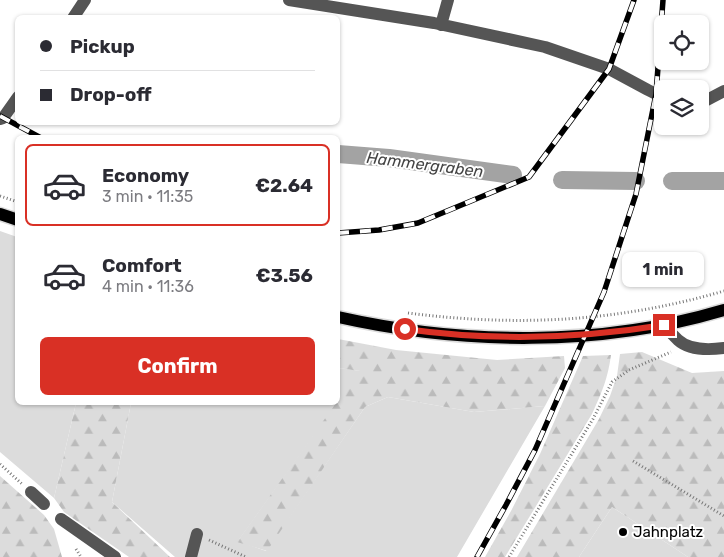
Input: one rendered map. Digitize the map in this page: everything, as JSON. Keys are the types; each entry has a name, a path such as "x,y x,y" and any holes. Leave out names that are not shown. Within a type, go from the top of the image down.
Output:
{"main road":[{"path":"0,214 15,219"},
{"path":"340,317 435,333 509,337 563,336 607,333 664,325 724,310"}],"lane":[{"path":"75,15 85,0"},
{"path":"289,0 441,25 545,47 609,69 654,93"},
{"path":"441,25 448,0"},
{"path":"709,98 724,91"},
{"path":"0,119 3,118 15,101"},
{"path":"664,325 679,341 693,348 724,348"},
{"path":"31,492 44,504"},
{"path":"61,519 115,557"},
{"path":"191,557 197,534"}],"path":[{"path":"0,196 15,201"},
{"path":"403,312 475,320 524,321 572,319 640,311 677,304 724,291"},
{"path":"509,557 593,419 612,382 629,370 666,355 686,344"},
{"path":"633,461 724,516"},
{"path":"0,464 31,492"},
{"path":"197,534 246,557"}],"green space":[{"path":"0,231 15,236 15,405 76,405 54,498 0,452"},
{"path":"340,339 396,350 497,360 564,356 565,368 545,406 474,412 388,397 365,407 267,551 237,542 335,405 340,405 340,397 360,371 340,368"},
{"path":"642,352 692,373 724,371 724,557 688,557 612,507 579,557 517,557 599,419 617,376 620,354"},
{"path":"611,355 604,385 592,414 505,557 485,557 540,454 583,356"},
{"path":"340,368 361,371 340,398"},
{"path":"388,397 474,412 545,406 457,557 175,557 112,502 131,405 336,405 238,541 266,551 365,407"},
{"path":"76,405 131,405 112,502 170,557 129,557 64,512 54,498"},
{"path":"0,476 44,515 54,529 62,557 0,557"},
{"name":"Jahnplatz","path":"612,507 688,557 579,557"}],"waterway":[{"name":"Hammergraben","path":"340,154 389,158 513,175"},
{"name":"Hammergraben","path":"562,180 636,181"},
{"name":"Hammergraben","path":"672,181 724,181"}],"railway":[{"path":"340,233 379,230 418,223 529,177 609,69 634,0"},
{"path":"477,557 535,450 604,292 636,194 656,94 663,0"},
{"path":"0,116 15,124"},
{"path":"17,125 35,135"}],"place":[{"name":"Jahnplatz","path":"623,532"}],"route":[{"path":"405,329 471,336 537,337 615,332 664,325"}]}
